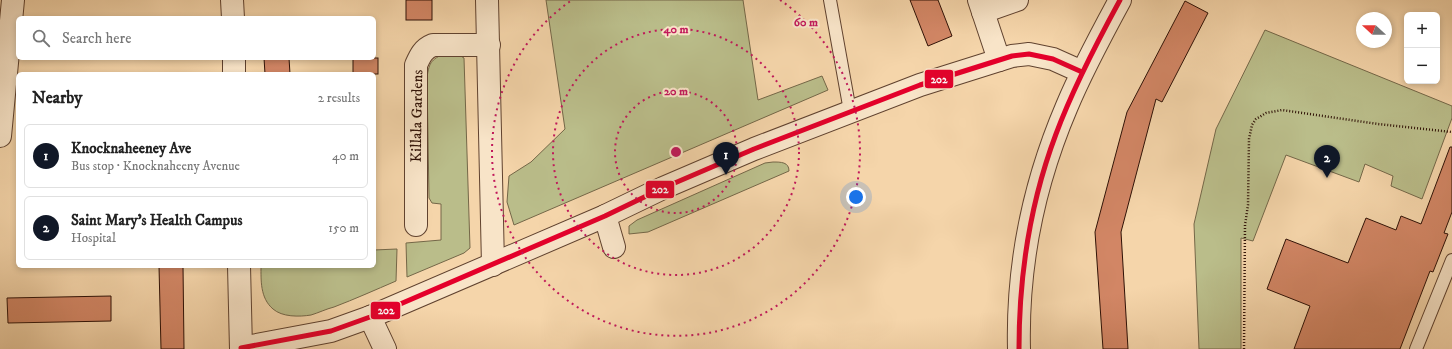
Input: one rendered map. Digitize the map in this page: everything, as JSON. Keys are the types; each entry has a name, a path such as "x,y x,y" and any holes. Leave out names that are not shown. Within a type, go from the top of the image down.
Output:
{"street":[{"path":"0,136 13,0"},
{"path":"232,0 233,16"},
{"path":"487,0 492,265"},
{"path":"999,60 981,6 1017,0"},
{"path":"1019,349 1018,321 1020,284 1034,203 1054,139 1066,108 1082,72 1120,0"},
{"name":"Killala Gardens","path":"416,225 416,66 420,54 426,47 433,44 489,45"},
{"path":"239,268 241,349 332,331 370,317 605,216 663,188 754,148 920,85 1012,56 1036,55 1053,58 1082,72"},
{"path":"234,60 234,72"},
{"path":"605,216 614,247"},
{"path":"370,317 385,349"}],"lane":[{"path":"830,0 850,111"},
{"path":"1416,349 1452,260"}],"path":[{"path":"1244,349 1245,225 1248,205 1249,139 1252,125 1256,119 1266,113 1282,110 1378,124 1452,132"}],"green space":[{"path":"546,0 743,0 758,100 822,76 828,90 514,225 507,202 509,176 531,162 565,129"},
{"path":"1265,30 1452,106 1452,118 1422,199 1391,186 1393,176 1365,164 1359,182 1286,155 1253,241 1241,238 1241,349 1199,349 1194,224 1216,129"},
{"path":"448,52 456,53 464,58 470,248 464,253 407,277 406,243 441,240 441,204 432,203 429,198 427,78 432,61"},
{"path":"782,162 786,164 789,171 648,232 629,234 629,226 637,220 765,163"},
{"path":"397,249 396,281 342,304 306,316 286,315 273,309 263,294 261,268 376,268 376,250"}],"building":[{"path":"406,0 432,0 432,20 406,20"},
{"path":"910,0 938,0 952,36 928,46"},
{"path":"1185,1 1208,13 1162,102 1156,99 1121,232 1128,349 1103,349 1095,232 1127,112"},
{"path":"376,58 378,58 378,74 376,74 376,72 353,72 353,60 376,60"},
{"path":"264,60 289,60 290,72 265,72"},
{"path":"1450,147 1452,147 1452,212 1444,233 1448,234 1433,272 1430,271 1400,349 1294,349 1310,306 1267,289 1286,239 1348,263 1366,218 1396,230 1401,216 1421,224"},
{"path":"159,268 183,268 184,349 161,349"},
{"path":"111,296 111,321 8,323 7,298"}],"transit line":[{"name":"202","path":"1019,349 1021,294 1024,267 1039,186 1056,134 1077,83 1120,0"},
{"name":"202","path":"241,348 331,331 370,317 605,216 663,188 754,149 920,85 1012,56 1029,54 1053,59 1082,72"}],"place":[{"name":"Knocknaheeney Ave","path":"726,175"},
{"name":"Saint Mary's Health Campus","path":"1327,178"}]}
